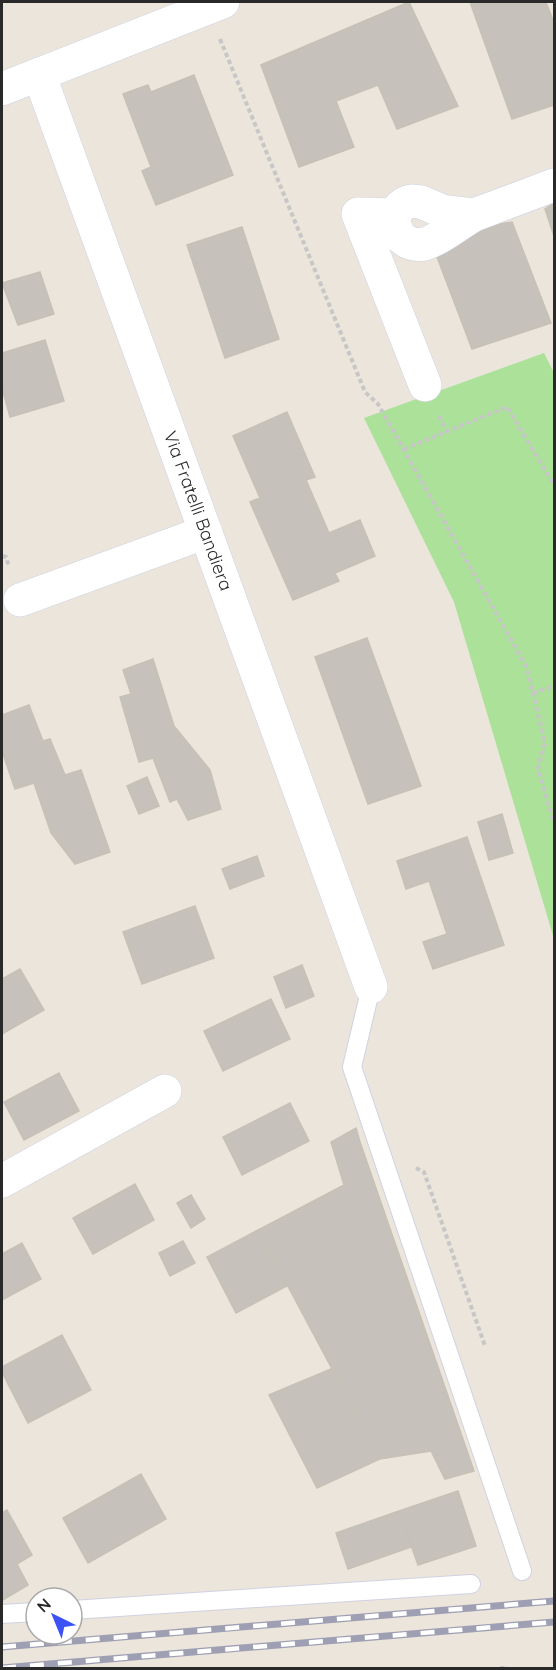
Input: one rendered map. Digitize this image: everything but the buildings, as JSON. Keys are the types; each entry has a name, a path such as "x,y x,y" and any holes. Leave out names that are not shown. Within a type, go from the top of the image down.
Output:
{"street":[{"path":"2,89 215,4"},
{"name":"Via Fratelli Bandiera","path":"39,74 371,987"},
{"path":"425,386 358,214 395,215 395,226 404,240 410,244 422,244 474,215 555,185"},
{"path":"20,600 206,532"},
{"path":"2,1181 165,1091"}],"lane":[{"path":"371,987 352,1067 522,1571"},
{"path":"84,1609 471,1584"},
{"path":"2,1614 24,1613"}],"path":[{"path":"215,4 365,392 378,404 527,668 545,743 538,768 555,823"},
{"path":"404,449 507,407 555,485"},
{"path":"534,693 555,686"},
{"path":"382,1154 424,1172 484,1346"},
{"path":"500,1668 508,1668"}],"green space":[{"path":"544,353 554,373 554,939 454,602 364,418"}],"railway":[{"path":"2,1647 554,1601"},
{"path":"2,1668 554,1622"}]}
